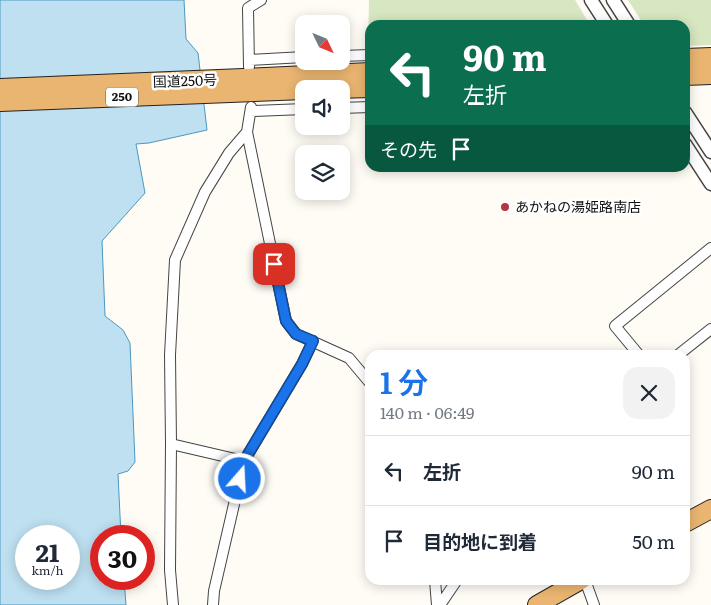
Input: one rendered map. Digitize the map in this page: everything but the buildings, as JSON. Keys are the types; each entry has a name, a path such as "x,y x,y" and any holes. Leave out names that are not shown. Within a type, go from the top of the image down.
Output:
{"highway":[{"path":"690,58 711,57"},
{"name":"国道250号","path":"0,102 248,86 365,73"},
{"path":"690,76 711,75"},
{"name":"国道250号","path":"0,88 248,86 295,89"},
{"path":"350,89 365,88"},
{"path":"690,520 711,509"},
{"path":"537,605 574,585"}],"street":[{"path":"261,0 248,8 248,132 286,321 296,334 349,358 365,377"},
{"path":"591,0 604,20"},
{"path":"613,0 626,20"},
{"path":"350,56 365,55"},
{"path":"248,86 295,62"},
{"path":"248,86 295,105"},
{"path":"350,108 365,107"},
{"path":"690,120 711,152"},
{"path":"173,605 170,570 172,444 170,355 175,260 204,192 229,152 248,132"},
{"path":"690,152 711,184"},
{"path":"634,350 615,326 711,248"},
{"path":"684,350 711,328"},
{"path":"213,605 214,591 244,461 302,364 313,341"},
{"path":"172,444 244,461"},
{"path":"436,585 439,605"},
{"path":"439,605 453,585"},
{"path":"585,585 594,605"}],"green space":[{"path":"369,0 575,0 587,20 369,20"},
{"path":"628,0 711,0 711,45 690,46 690,20 641,20"}],"water":[{"path":"0,0 184,0 186,39 198,53 207,130 149,143 136,144 145,193 102,241 105,316 123,330 130,343 135,462 128,471 118,474 120,525 90,525 90,590 125,590 126,605 0,605"}],"place":[{"name":"あかねの湯姫路南店","path":"505,207"}],"route":[{"path":"240,479 244,461 302,364 313,341 296,334 286,321 274,264"}]}
